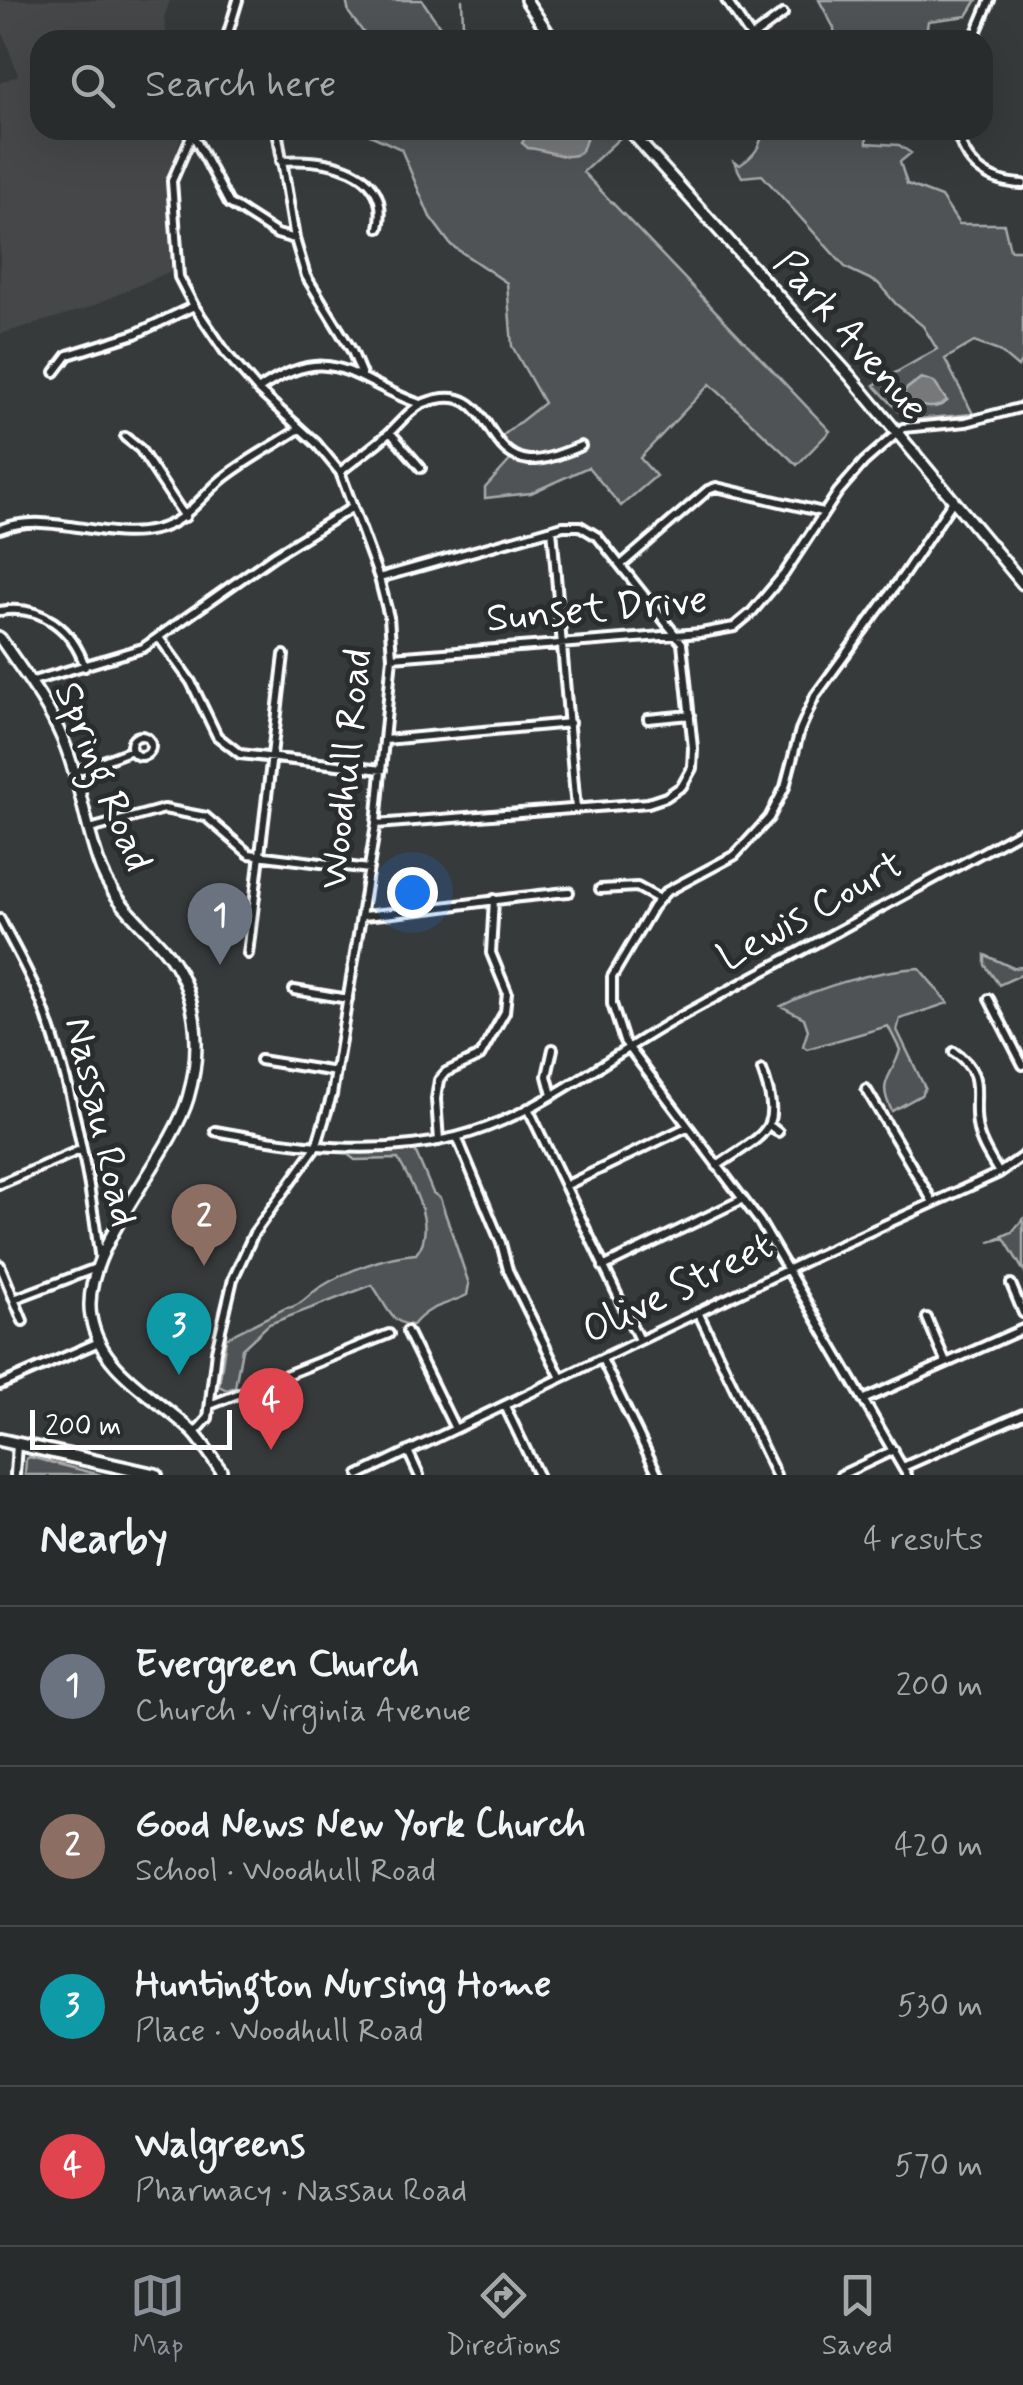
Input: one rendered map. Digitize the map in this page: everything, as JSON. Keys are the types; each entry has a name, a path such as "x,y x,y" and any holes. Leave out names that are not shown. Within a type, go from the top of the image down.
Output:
{"main road":[{"path":"526,0 546,30"},
{"name":"Park Avenue","path":"641,140 850,376 1023,584"},
{"name":"Spring Road","path":"0,638 33,681 64,741 108,882 122,905 164,949 182,978 195,1026 192,1082 182,1114 98,1264"},
{"name":"Nassau Road","path":"98,1264 90,1313 99,1342"},
{"path":"99,1342 122,1372 194,1434 221,1475"},
{"path":"0,1440 156,1475"}],"street":[{"path":"229,30 238,0"},
{"path":"726,0 745,30"},
{"path":"977,30 990,0"},
{"path":"761,30 783,14"},
{"name":"Woodhull Road","path":"190,140 172,181 180,277 194,306 226,353 340,472 379,578 389,617 392,657 376,824 336,1072 316,1147 246,1249 228,1296 210,1405"},
{"path":"198,140 229,203 277,234 295,238"},
{"path":"278,140 295,238 306,276 352,351 362,375"},
{"path":"961,140 968,160 980,172 994,180 1023,184"},
{"path":"281,161 322,161 362,177 380,202 378,228"},
{"path":"55,372 68,355 135,334 194,306"},
{"path":"258,390 279,376 314,365 349,368 420,404"},
{"path":"340,472 420,404 455,398 471,403 504,448 526,460 582,446"},
{"path":"896,434 911,426 966,422 1023,407"},
{"path":"0,528 38,522 150,532 186,517 220,482 299,430"},
{"path":"390,432 421,468"},
{"name":"Sunset Drive","path":"392,657 724,631 742,621 784,574 823,512 864,462 896,434"},
{"path":"125,437 140,449 186,517"},
{"path":"621,564 716,487 823,512"},
{"path":"953,501 815,696 800,730 784,787 769,818 735,855 659,899 617,968 610,989 614,1016 628,1049 743,1199 789,1270 905,1471 1023,1414"},
{"path":"33,681 125,656 160,639 275,555 354,507"},
{"path":"376,824 648,802 666,798 682,786 692,768 682,644 621,564 589,530 572,525 552,529 379,578"},
{"path":"552,529 576,809"},
{"path":"0,611 30,611 54,621 76,644 85,667"},
{"path":"160,639 191,682 216,736 240,754 382,770"},
{"path":"248,954 284,655"},
{"path":"648,719 690,715"},
{"path":"386,740 570,724"},
{"path":"74,772 132,750"},
{"path":"90,830 164,810 206,817 248,854 369,869"},
{"name":"Lewis Court","path":"215,1130 316,1147 395,1146 457,1136 552,1096 676,1019 1023,831"},
{"path":"600,890 637,887 659,899"},
{"path":"362,916 440,910 464,902 568,892"},
{"path":"439,1140 436,1099 440,1080 446,1072 480,1056 505,1012 506,992 491,953 494,899"},
{"name":"Nassau Road","path":"0,919 45,1013 80,1150 98,1264"},
{"path":"294,990 348,999"},
{"path":"989,999 1023,1064"},
{"path":"552,1096 547,1076 553,1049"},
{"path":"954,1052 970,1062 974,1072 978,1131 998,1173"},
{"path":"260,1060 336,1072"},
{"path":"717,1166 769,1125 774,1111 762,1070"},
{"path":"866,1089 933,1202"},
{"path":"528,1108 638,1340"},
{"path":"769,1125 778,1132"},
{"path":"565,1186 687,1127"},
{"path":"457,1136 501,1243 508,1270 561,1378"},
{"path":"0,1184 80,1150"},
{"name":"Olive Street","path":"358,1475 998,1173 1023,1156"},
{"path":"603,1267 743,1199"},
{"path":"14,1299 98,1264"},
{"path":"0,1265 22,1321"},
{"path":"1010,1284 1023,1313"},
{"path":"698,1312 776,1475"},
{"path":"927,1318 946,1363"},
{"path":"865,1399 1023,1329"},
{"path":"407,1331 455,1429"},
{"path":"194,1434 206,1423 210,1405 389,1334"},
{"path":"0,1385 99,1342"},
{"path":"602,1359 658,1475"},
{"path":"506,1406 538,1475"},
{"path":"15,1475 17,1444"},
{"path":"841,1475 894,1450"},
{"path":"408,1451 419,1475"}],"shaded area":[{"path":"0,0 170,0 164,18 166,30 30,30 30,140 180,140 166,178 171,271 85,309 0,334 0,83 18,75 0,25"},
{"path":"346,0 422,0 442,30 362,30 349,13"},
{"path":"819,0 977,0 967,16 928,21 927,30 834,28"},
{"path":"381,140 527,140 528,148 542,149 586,140 618,140 583,172 830,431 797,465 710,384 640,458 656,476 621,506 588,467 531,493 485,498 485,488 514,456 501,437 544,403 512,346 507,283 451,245 430,217 401,149"},
{"path":"585,140 580,152 566,156 528,148 522,143"},
{"path":"761,140 867,140 899,145 911,153 900,162 907,184 941,197 959,224 1004,224 1010,250 1023,250 1023,358 1018,367 999,351 974,342 945,359 973,414 907,420 874,385 937,349 923,326 878,283 846,268 762,175 742,177 734,162 740,165","holes":["914,383 947,401 930,406 904,391"]},
{"path":"921,378 934,382 947,401 931,407 905,399 904,391"},
{"path":"985,955 1013,968 1023,967 1023,974 999,985 985,965"},
{"path":"919,968 948,1003 900,1019 897,1030 925,1088 921,1095 892,1111 885,1086 900,1050 888,1026 807,1049 803,1046 808,1030 804,1018 781,1006 848,981"},
{"path":"415,1150 433,1193 440,1198 469,1284 467,1295 432,1309 413,1325 398,1321 372,1285 269,1324 242,1349 235,1387 227,1390 219,1386 226,1338 295,1306 353,1270 416,1254 425,1232 424,1220 398,1159 355,1160 346,1153"},
{"path":"1023,1219 1023,1270 1004,1238 989,1242 1012,1232"},
{"path":"26,1459 101,1475 25,1475"}],"waterway":[{"path":"462,0 463,25"}],"place":[{"name":"Evergreen Church","path":"220,965"},
{"name":"Good News New York Church","path":"204,1266"},
{"name":"Huntington Nursing Home","path":"179,1375"},
{"name":"Walgreens","path":"271,1450"}]}
